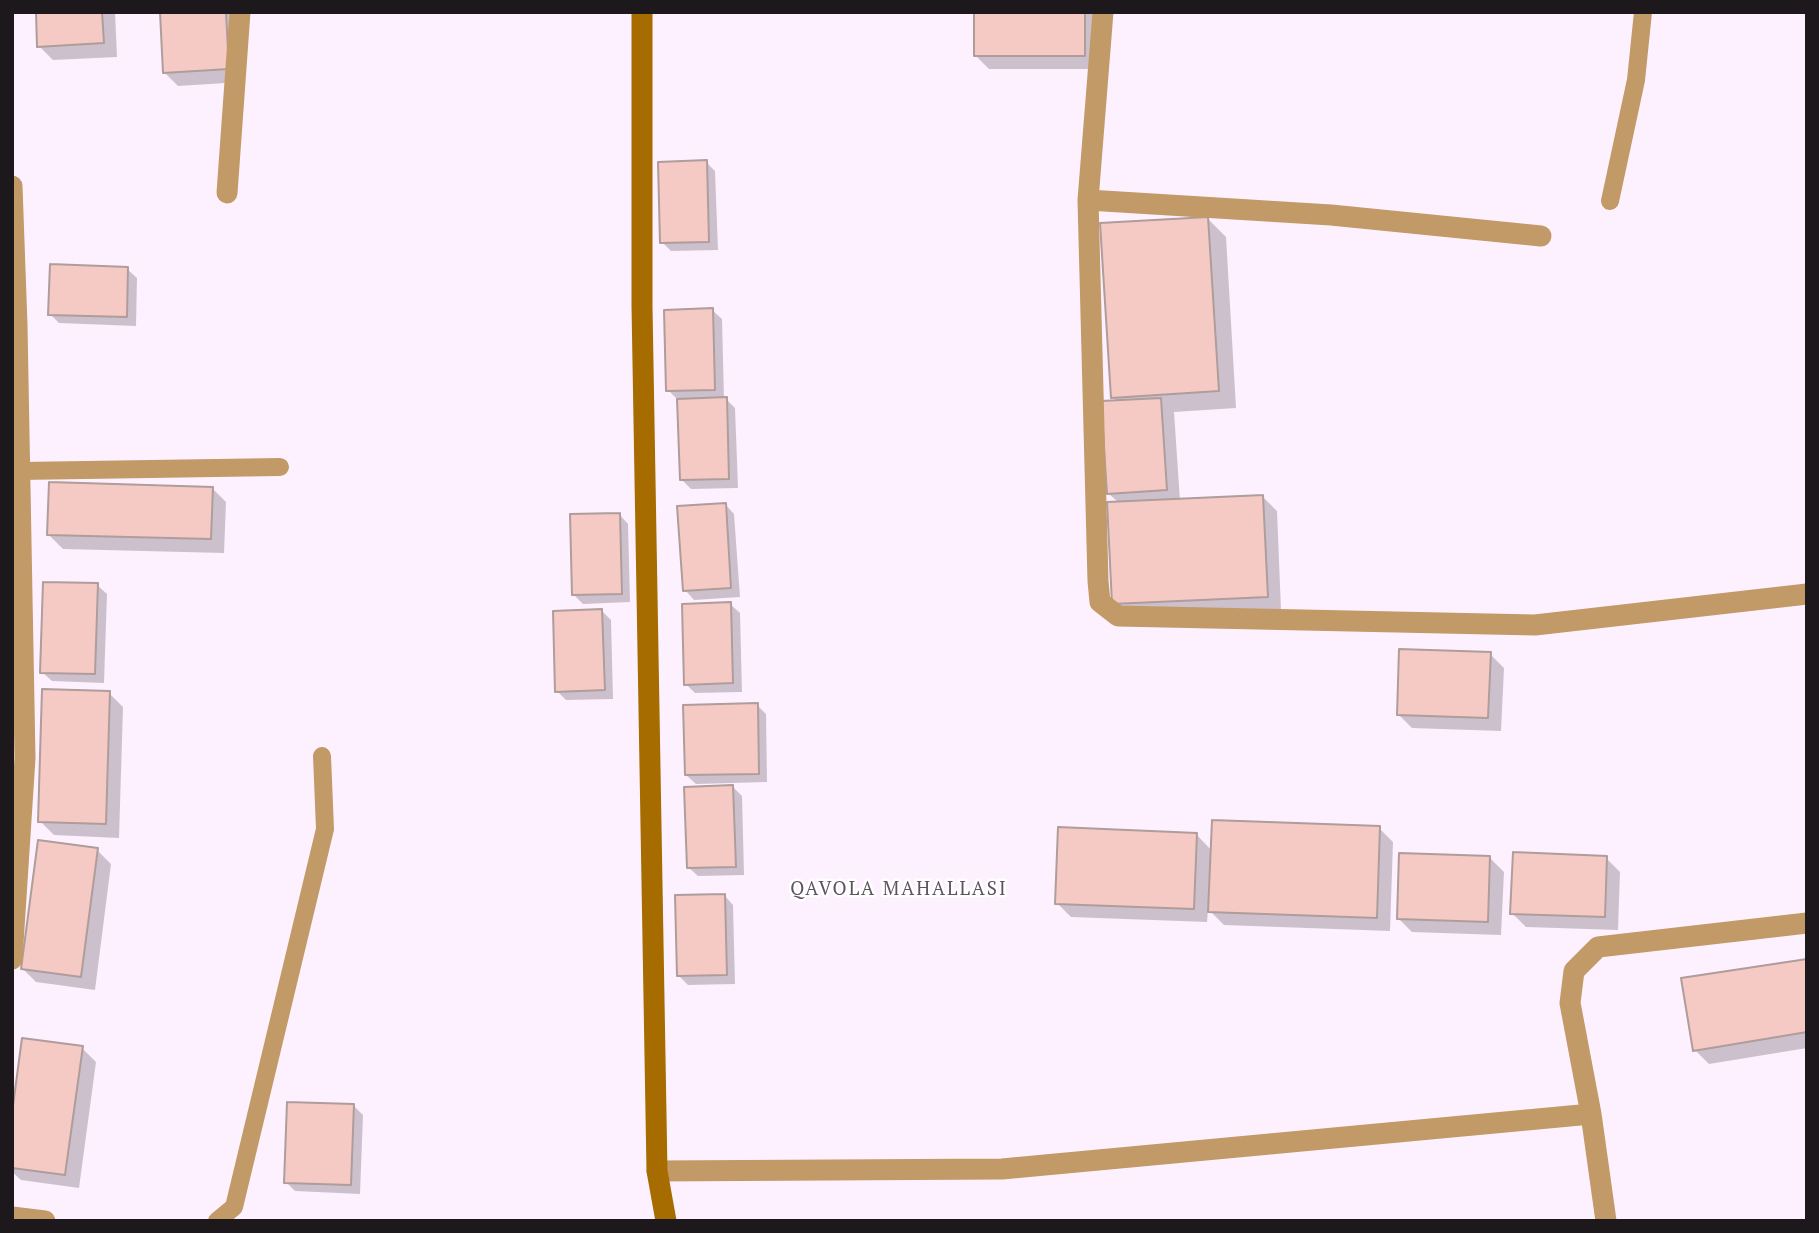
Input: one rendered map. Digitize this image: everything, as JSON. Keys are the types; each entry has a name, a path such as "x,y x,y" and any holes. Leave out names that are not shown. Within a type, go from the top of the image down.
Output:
{"street":[{"path":"227,193 240,12"},
{"path":"642,12 642,334 657,1171 666,1221"},
{"path":"1103,12 1088,200 1100,602 1118,616 1535,625 1807,594"},
{"path":"12,186 25,758 12,959"},
{"path":"1088,200 1332,215 1541,236"},
{"path":"1606,1221 1591,1114 1570,1003 1574,971 1598,947 1807,923"},
{"path":"657,1171 1002,1169 1591,1114"},
{"path":"12,1217 45,1221"}],"lane":[{"path":"1611,201 1636,80 1643,12"},
{"path":"20,471 280,467"},
{"path":"217,1221 234,1207 325,830 322,756"}],"building":[{"path":"36,12 102,12 104,43 37,47"},
{"path":"160,12 226,12 229,69 163,73"},
{"path":"974,12 1085,12 1085,56 974,56"},
{"path":"707,160 709,242 660,243 658,162"},
{"path":"1208,217 1219,391 1111,398 1100,223"},
{"path":"50,264 128,267 127,317 48,315"},
{"path":"713,308 715,390 666,391 664,310"},
{"path":"727,397 729,479 680,480 677,399"},
{"path":"1161,398 1167,490 1107,494 1101,401"},
{"path":"49,482 213,487 211,539 47,535"},
{"path":"1263,495 1268,597 1112,604 1107,502"},
{"path":"726,503 731,588 683,591 677,506"},
{"path":"620,513 622,594 572,595 570,514"},
{"path":"43,582 98,583 95,674 40,673"},
{"path":"731,602 733,683 684,685 682,604"},
{"path":"602,609 605,690 555,692 553,611"},
{"path":"1399,649 1491,652 1488,718 1397,715"},
{"path":"42,689 110,691 106,824 38,822"},
{"path":"758,703 759,774 685,775 683,705"},
{"path":"733,785 736,867 687,868 684,787"},
{"path":"1212,820 1380,826 1377,918 1208,912"},
{"path":"1058,827 1197,833 1194,909 1055,904"},
{"path":"38,840 98,848 81,977 21,969"},
{"path":"1513,852 1607,856 1605,917 1510,914"},
{"path":"1399,853 1490,856 1488,922 1397,919"},
{"path":"725,894 727,975 677,976 675,895"},
{"path":"1807,959 1807,1032 1693,1051 1681,978"},
{"path":"22,1038 83,1046 65,1175 12,1168 12,1113"},
{"path":"287,1102 354,1104 351,1185 284,1183"}],"district":[{"name":"QAVOLA MAHALLASI","path":"899,890"}]}
